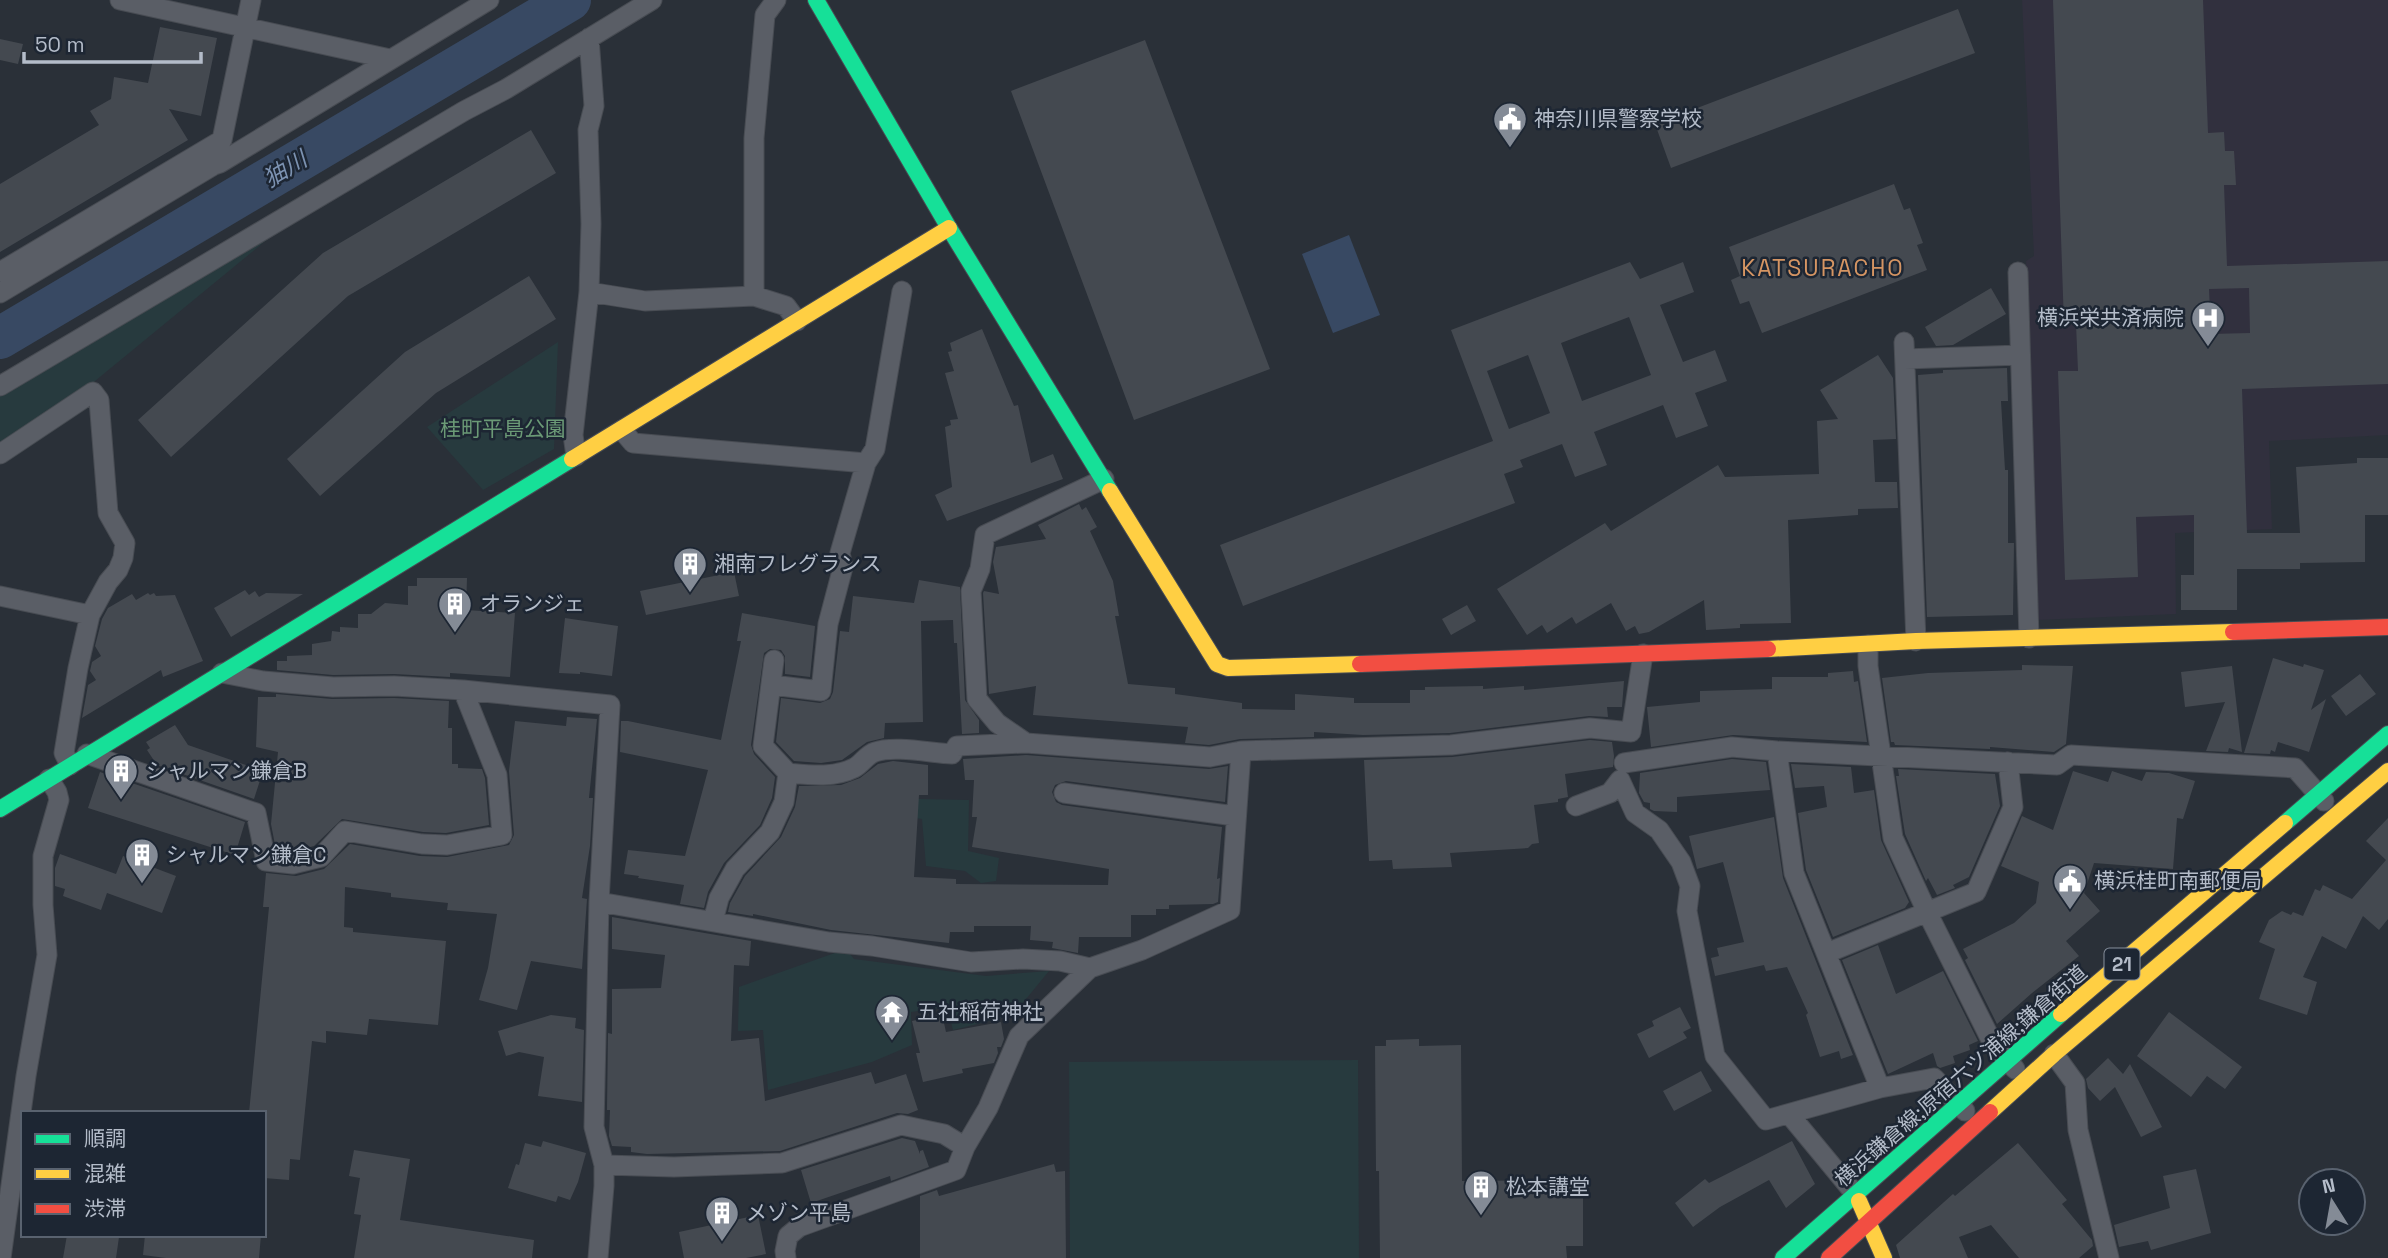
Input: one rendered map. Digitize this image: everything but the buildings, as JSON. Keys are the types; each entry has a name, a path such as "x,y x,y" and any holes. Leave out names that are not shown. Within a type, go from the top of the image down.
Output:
{"street":[{"path":"120,0 390,59"},
{"path":"0,272 222,141 251,0"},
{"path":"0,293 489,0"},
{"path":"0,386 464,111 506,89 652,0"},
{"path":"754,296 754,138 765,15 776,0"},
{"path":"816,0 949,228 1209,654 1217,663 1228,668 1643,654 1916,641 2388,627"},
{"path":"576,456 573,435 589,292 591,224 588,130 594,107 589,38"},
{"path":"0,809 949,228"},
{"path":"2018,272 2029,638"},
{"path":"772,685 821,691 828,624 843,567 840,553 866,463 875,449 902,291"},
{"path":"589,292 645,301 754,296 786,306 797,321"},
{"path":"1916,641 1904,350 2020,355"},
{"path":"0,454 93,393 99,400 108,513 125,543 118,570 108,582 90,615 75,680 64,753 256,813 266,862 293,864 321,857 345,831 422,844 447,845 502,835 497,775 463,690"},
{"path":"622,430 633,443 866,463"},
{"path":"1026,743 997,723 977,698 971,591 980,569 985,535 1104,479"},
{"path":"0,596 90,615"},
{"path":"1868,645 1868,666 1893,838 1993,1044 2025,1080"},
{"path":"1576,806 1610,793 1622,771 1643,654"},
{"path":"774,660 763,746 788,773 821,775 841,772 855,767 875,752 886,750 952,754 957,746 1026,743 1210,757 1241,751 1451,745 1590,728 1631,732"},
{"path":"222,673 263,681 333,687 394,686 463,690 610,705 599,902 594,1127 604,1165 598,1258"},
{"name":"横浜鎌倉線;原宿六ツ浦線;鎌倉街道","path":"1783,1258 2388,734"},
{"path":"1622,771 1732,747 2057,765 2071,755 2295,768 2337,816"},
{"path":"786,1258 788,1236 799,1227 956,1170 965,1147 988,1108 1019,1036 1090,968 1142,950 1230,910 1241,751"},
{"path":"1777,751 1794,873 1880,1088"},
{"path":"1827,953 1976,891 2013,807 2008,762"},
{"path":"1622,771 1635,813 1659,830 1681,862 1690,886 1687,911 1715,1056 1766,1120 1880,1088 1934,1078 1978,1125"},
{"name":"横浜鎌倉線;原宿六ツ浦線;鎌倉街道","path":"1829,1258 2054,1054 2388,771"},
{"path":"713,921 719,898 735,869 770,832 784,803 788,773"},
{"path":"21,1111 47,956 43,856 59,800 49,779"},
{"path":"1064,793 1235,816"},
{"path":"599,902 829,942 971,962 1023,959 1060,961 1090,968"},
{"path":"2054,1054 2075,1083 2078,1130 2109,1258"},
{"path":"1,1258 21,1112"},
{"path":"1789,1114 1856,1195 1884,1258"},
{"path":"604,1165 674,1167 782,1163 901,1125 944,1134 965,1147"}],"shaded area":[{"name":"横浜栄共済病院","path":"2022,0 2388,0 2388,435 2269,441 2272,529 2175,533 2176,614 2037,620 2026,261 2034,256"}],"green space":[{"path":"280,229 95,381 0,443 0,394"},
{"name":"桂町平島公園","path":"558,342 554,449 483,490 427,427"},
{"path":"872,798 969,800 968,851 999,858 996,881 981,883 965,871 926,866 922,819 872,812"},
{"name":"五社稲荷神社","path":"846,949 854,959 986,976 1049,971 1013,1015 953,1030 947,1007 911,1012 912,1045 872,1062 768,1090 763,1030 738,1031 739,987"},
{"path":"1358,1060 1359,1258 1070,1258 1069,1062"}],"water":[{"path":"1349,235 1380,315 1333,333 1302,254"}],"waterway":[{"name":"㹨川","path":"0,338 570,0"}],"traffic: fast":[{"path":"816,0 949,228 1110,491"},
{"path":"0,809 572,459"},
{"path":"2285,823 2388,734"},
{"path":"1783,1258 2061,1014"}],"traffic: slow":[{"path":"572,459 949,228"},
{"path":"1110,491 1217,664 1228,668 1360,664"},
{"path":"1768,649 1916,641 2233,632"},
{"path":"1990,1112 2054,1054 2388,771"},
{"path":"2061,1014 2285,823"},
{"path":"1859,1201 1884,1258"}],"traffic: jam":[{"path":"2233,632 2388,627"},
{"path":"1360,664 1768,649"},
{"path":"1829,1258 1990,1112"}],"place":[{"name":"神奈川県警察学校","path":"1510,149"},
{"name":"横浜栄共済病院","path":"2208,348"},
{"name":"湘南フレグランス","path":"690,594"},
{"name":"オランジェ","path":"455,634"},
{"name":"シャルマン鎌倉B","path":"121,801"},
{"name":"シャルマン鎌倉C","path":"142,885"},
{"name":"横浜桂町南郵便局","path":"2070,911"},
{"name":"五社稲荷神社","path":"892,1042"},
{"name":"松本講堂","path":"1481,1217"},
{"name":"メゾン平島","path":"722,1243"}],"district":[{"name":"KATSURACHO","path":"1823,268"}]}
